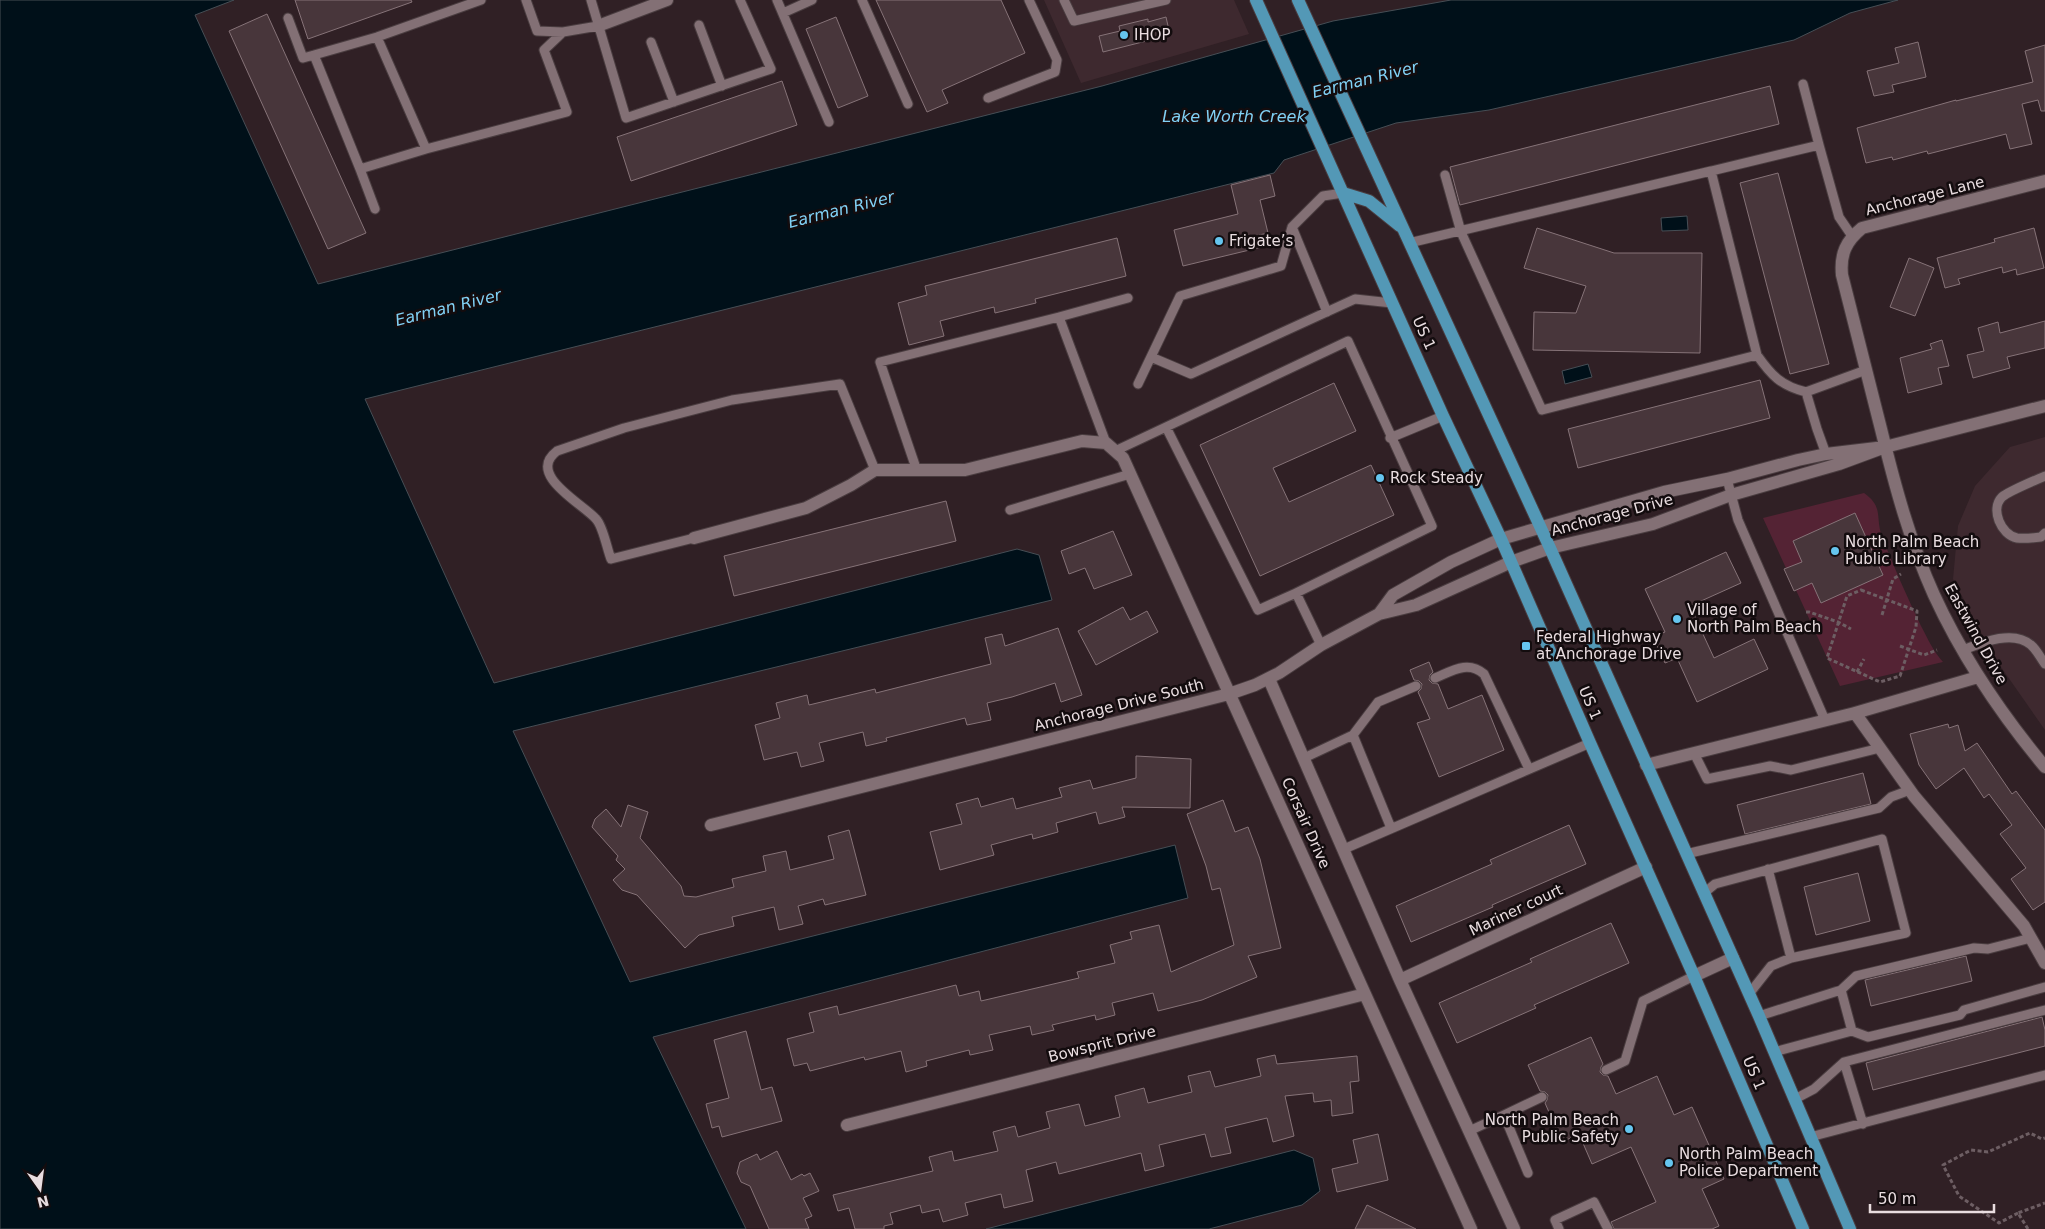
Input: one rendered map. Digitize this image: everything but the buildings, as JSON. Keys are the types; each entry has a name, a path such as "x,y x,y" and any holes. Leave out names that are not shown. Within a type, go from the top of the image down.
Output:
{"main road":[{"name":"US 1","path":"1256,0 1443,416 1501,539 1694,976 1803,1229"},
{"name":"US 1","path":"1298,0 1550,548 1759,1016 1850,1229"},
{"path":"1343,193 1368,201 1402,228"}],"street":[{"path":"598,26 667,0"},
{"name":"Anchorage Lane","path":"1852,236 1862,228 2045,181"},
{"path":"1852,236 1844,250 1841,262 1842,275 1885,447"},
{"name":"Anchorage Drive","path":"1379,614 1416,606 1511,562 1550,548 1653,524 1731,495 1839,464 1885,447 2045,406"},
{"path":"694,538 806,508 851,485 875,470 965,470 1082,440 1107,445"},
{"name":"Corsair Drive","path":"1107,445 1123,458 1472,1229"},
{"name":"Anchorage Drive","path":"1501,539 1664,492 1826,454 1885,447"},
{"name":"Eastwind Drive","path":"1885,447 1902,510 1934,596 1978,677 2014,730 2045,767"},
{"name":"Anchorage Drive South","path":"711,825 1230,694 1269,679 1321,646 1379,614 1393,595 1451,562 1501,539"},
{"path":"1646,765 1855,713 1978,677"},
{"path":"1269,679 1400,980 1514,1229"},
{"path":"1855,713 1910,790 2024,926 2045,963"},
{"name":"Mariner court","path":"1400,980 1646,867"},
{"path":"1694,976 1733,958"},
{"name":"Bowsprit Drive","path":"847,1125 1365,994"}],"lane":[{"path":"288,18 303,58 376,37 481,0"},
{"path":"526,0 537,31 563,32 598,26"},
{"path":"591,0 626,118 771,69 740,0"},
{"path":"778,0 829,122"},
{"path":"783,13 812,0"},
{"path":"862,0 908,104"},
{"path":"988,98 1055,72 1056,60 1029,0"},
{"path":"1064,0 1074,21 1160,1"},
{"path":"699,24 722,86"},
{"path":"360,169 426,149 567,112 544,50 563,32"},
{"path":"376,37 426,149"},
{"path":"650,42 674,102"},
{"path":"314,55 375,209"},
{"path":"1803,84 1839,217 1852,236"},
{"path":"1409,243 1819,145"},
{"path":"1711,171 1757,355 1771,375 1794,389 1806,392 1866,370"},
{"path":"1445,175 1461,232 1542,410 1757,355"},
{"path":"1138,384 1180,296 1281,266 1292,227 1323,196 1343,193"},
{"path":"1292,227 1327,312"},
{"path":"917,470 880,362 1128,298"},
{"path":"1151,357 1190,374 1356,299 1392,303"},
{"path":"1058,317 1107,445 1166,427 1348,341 1390,438 1432,526 1258,610 1166,427"},
{"path":"694,538 611,559 597,520 553,482 547,462 549,456 557,451 624,428 732,400 840,384 875,470"},
{"path":"1806,392 1826,454"},
{"path":"1390,438 1443,416"},
{"path":"1010,510 1130,474"},
{"path":"2045,476 2002,497 1997,508 1998,519 2006,532 2015,538 2041,537 2045,533"},
{"path":"1727,478 1738,520 1825,720"},
{"path":"1296,593 1321,646"},
{"path":"1963,650 1992,639 2014,638 2031,644 2045,664"},
{"path":"1435,678 1463,667 1471,666 1484,674 1529,769"},
{"path":"1304,758 1353,735 1378,702 1416,686"},
{"path":"1353,735 1391,828"},
{"path":"1344,849 1590,743"},
{"path":"1694,753 1707,779 1770,766 1790,770 1880,748"},
{"path":"1686,854 1879,808 1891,798 1910,790"},
{"path":"1704,893 1715,884 1882,839 1906,933 1791,958 1771,966 1749,994"},
{"path":"1768,869 1791,958"},
{"path":"1759,1016 1841,990 1856,976 1974,948 1988,948 2030,938"},
{"path":"1606,1070 1625,1061 1643,1001 1694,976"},
{"path":"1774,1052 1852,1031 1868,1037 1960,1015 1964,1010 2045,987"},
{"path":"1841,990 1852,1031"},
{"path":"1795,1099 1814,1089 1844,1062 2045,1010"},
{"path":"1844,1062 1863,1124"},
{"path":"1810,1137 2045,1075"},
{"path":"1469,1131 1542,1098"},
{"path":"1504,1115 1528,1173"},
{"path":"1559,1229 1555,1220 1594,1202 1608,1229"}],"path":[{"path":"1882,615 1893,579 1901,574"},
{"path":"1861,590 1918,611 1916,627 1907,649 1900,676 1880,682 1826,658 1838,622 1847,596 1861,590"},
{"path":"1806,612 1838,622 1851,629"},
{"path":"1900,646 1924,655 1938,650"},
{"path":"1857,672 1864,659"},
{"path":"2045,1138 2042,1139 2030,1133 1988,1152 1971,1150 1943,1165 1959,1196 1999,1223 2018,1213 2045,1203"},
{"path":"2018,1213 2028,1229"}],"shaded area":[{"path":"1044,0 1234,0 1249,34 1081,83"},
{"path":"2045,437 2045,730 1994,657 1953,579 1958,526 1975,486 2010,447"},
{"path":"1864,493 1877,508 1882,537 1896,571 1921,626 1933,649 1943,662 1840,686 1763,518"}],"water":[{"path":"0,0 234,0 195,15 318,284 1102,86 1333,21 1451,0 1898,0 1850,13 1794,40 1489,110 1396,123 1284,160 1274,173 365,399 494,683 1017,549 1039,555 1052,600 513,731 630,982 1175,845 1188,898 653,1037 746,1229 0,1229"},
{"path":"1687,216 1688,230 1662,231 1661,218"},
{"path":"1588,364 1592,377 1565,384 1562,371"},
{"path":"1294,1150 1313,1158 1320,1191 1302,1205 1209,1229 986,1229"}],"place":[{"name":"IHOP","path":"1124,35"},
{"name":"Frigate’s","path":"1219,241"},
{"name":"Rock Steady","path":"1380,478"},
{"name":"North Palm Beach Public Library","path":"1835,551"},
{"name":"Village of North Palm Beach","path":"1677,619"},
{"name":"Federal Highway at Anchorage Drive","path":"1526,646"},
{"name":"North Palm Beach Public Safety","path":"1629,1129"},
{"name":"North Palm Beach Police Department","path":"1669,1163"}],"water label":[{"name":"Earman River","path":"1365,79"},
{"name":"Lake Worth Creek","path":"1234,116"},
{"name":"Earman River","path":"841,209"},
{"name":"Earman River","path":"448,307"}]}
